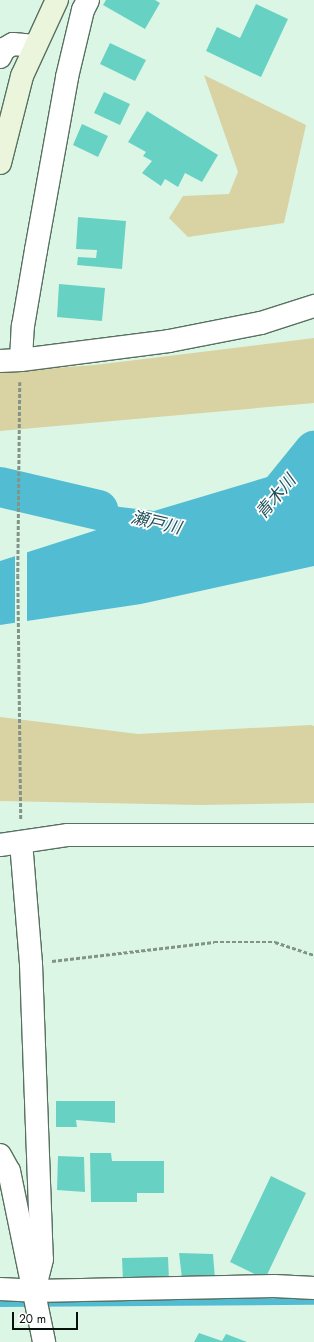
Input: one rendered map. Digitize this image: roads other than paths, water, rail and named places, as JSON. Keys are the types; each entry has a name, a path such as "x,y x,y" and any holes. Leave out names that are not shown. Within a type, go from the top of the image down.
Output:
{"main road":[{"path":"0,163 22,76 57,0"}],"street":[{"path":"88,0 83,10 67,76 34,257 24,326 14,366 169,341 261,323 314,306"},
{"path":"0,57 4,49 13,44 35,46"},
{"path":"0,844 68,835 314,834"},
{"path":"21,842 32,964 42,1259 34,1291"},
{"path":"0,1155 9,1171 44,1342"},
{"path":"0,1289 34,1291 274,1286 314,1288"}],"water":[{"path":"314,463 314,566 141,604 0,625 0,561 109,526 46,513 45,498 154,511"}],"waterway":[{"name":"青木川","path":"267,509 314,451"},
{"name":"瀬戸川","path":"0,487 98,510"},
{"path":"0,1303 314,1301"}]}
